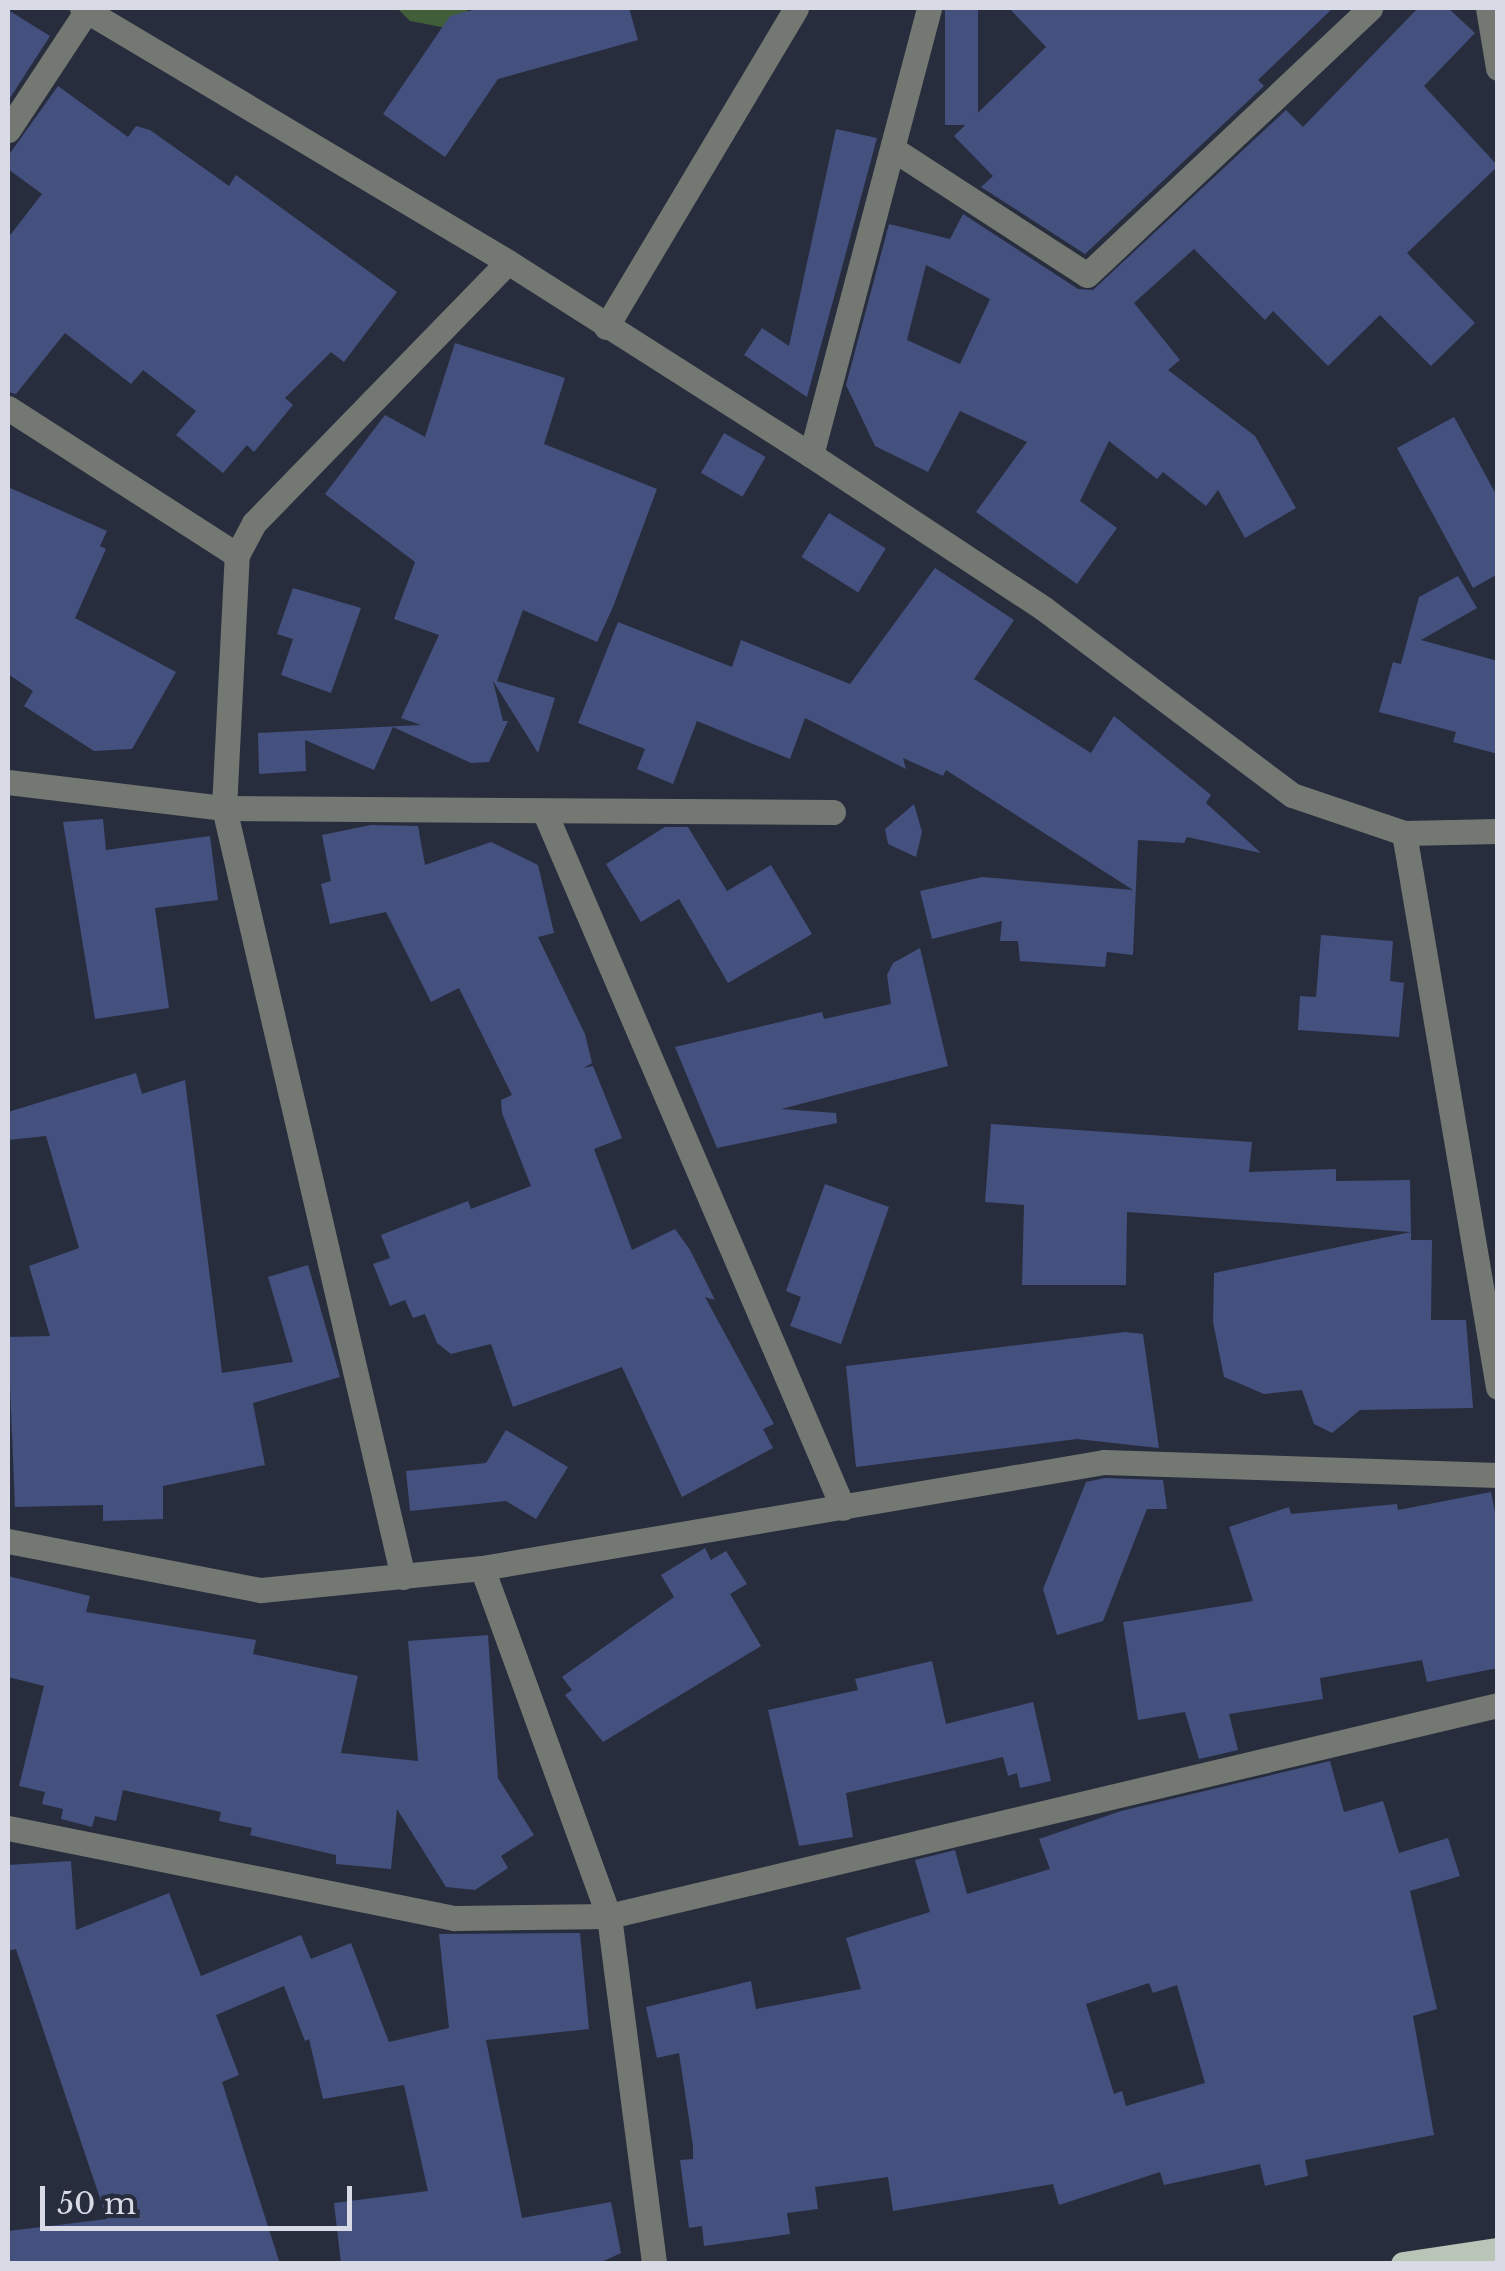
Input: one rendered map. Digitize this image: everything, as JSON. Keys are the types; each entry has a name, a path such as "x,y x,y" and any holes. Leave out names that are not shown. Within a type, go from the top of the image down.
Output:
{"main road":[{"path":"1403,2264 1498,2250"}],"street":[{"path":"606,327 796,8"},
{"path":"811,455 929,8"},
{"path":"893,149 1088,275 1370,8"},
{"path":"1488,8 1498,68"},
{"path":"8,130 85,9 508,262 811,455 1043,608 1292,794 1404,833 1498,831"},
{"path":"403,1578 224,808 237,555 254,523 508,262"},
{"path":"8,408 237,555"},
{"path":"8,782 224,808 833,812"},
{"path":"545,812 844,1508"},
{"path":"1404,833 1498,1387"},
{"path":"8,1541 260,1590 482,1568 1104,1462 1498,1475"},
{"path":"482,1568 609,1916 654,2264"},
{"path":"8,1828 455,1918 609,1916 1498,1705"}],"green space":[{"path":"397,8 469,8 457,30 410,21"}],"building":[{"path":"480,8 629,8 638,40 498,79 445,157 383,114 450,16"},
{"path":"945,8 978,8 978,125 945,125"},
{"path":"1009,8 1333,8 1258,80 1264,86 1085,254 981,187 993,176 954,136 1046,47"},
{"path":"1418,8 1448,8 1475,33 1424,86 1498,166 1407,253 1475,323 1431,366 1380,315 1328,366 1273,311 1265,320 1194,249 1134,303 1180,360 1168,370 1255,436 1296,508 1245,538 1218,490 1206,506 1163,472 1157,479 1109,441 1080,501 1117,528 1077,584 976,512 1027,442 960,411 928,472 875,446 846,385 889,224 950,239 963,214 1078,289 1093,290 1286,110 1303,127","holes":["926,265 990,299 960,364 907,340"]},
{"path":"8,10 50,36 8,101"},
{"path":"58,86 128,137 136,126 150,130 229,186 236,175 397,292 344,362 331,352 285,398 293,405 254,452 247,445 223,473 176,435 196,411 143,370 131,384 65,333 16,394 8,392 8,238 42,194 8,169 8,156"},
{"path":"836,129 877,138 807,397 744,355 762,328 789,346"},
{"path":"455,343 565,378 544,444 657,489 613,607 597,642 523,610 497,681 555,698 538,753 493,681 503,721 508,721 489,762 471,763 393,727 374,770 305,740 306,771 259,774 258,733 421,725 401,718 439,635 394,619 415,562 325,494 385,415 425,437"},
{"path":"1454,417 1498,498 1498,574 1473,588 1397,448"},
{"path":"724,433 766,457 743,497 701,473"},
{"path":"8,487 107,531 100,546 106,549 75,618 176,672 132,749 94,751 24,706 33,691 8,674"},
{"path":"829,513 886,549 858,593 801,557"},
{"path":"935,568 1014,620 974,679 1091,753 1114,716 1211,795 1206,803 1261,853 1187,837 1184,843 1138,840 1133,955 1107,952 1105,967 1020,961 1018,941 1000,941 1002,921 932,939 920,891 982,877 1133,890 946,770 943,776 903,758 906,769 805,718 790,759 697,721 673,784 637,769 645,749 578,723 618,622 732,667 741,640 850,684"},
{"path":"1458,576 1477,608 1421,640 1498,661 1498,754 1453,742 1456,732 1379,712 1393,662 1401,664 1419,597"},
{"path":"293,588 361,608 331,693 281,675 293,639 277,634"},
{"path":"914,804 922,832 916,857 888,844 885,829"},
{"path":"103,819 106,850 210,836 218,900 155,908 169,1008 95,1019 63,822"},
{"path":"371,825 418,826 425,865 491,842 538,865 554,933 538,937 585,1034 592,1063 584,1068 593,1066 622,1138 594,1149 632,1250 675,1229 690,1250 715,1300 705,1297 774,1424 763,1429 773,1448 682,1497 622,1367 513,1407 491,1344 451,1354 437,1343 425,1314 413,1318 405,1300 390,1306 373,1264 390,1258 381,1235 468,1201 471,1209 531,1186 502,1113 501,1100 512,1095 459,988 431,1002 386,912 330,924 321,884 331,881 322,835"},
{"path":"665,827 688,827 727,891 771,865 812,934 728,983 679,899 641,922 606,864"},
{"path":"1321,935 1393,941 1390,981 1404,983 1399,1037 1298,1030 1300,996 1316,997"},
{"path":"920,948 948,1066 781,1109 836,1113 837,1123 717,1148 675,1047 822,1012 824,1019 891,1004 887,975 893,963"},
{"path":"136,1073 142,1094 185,1080 222,1373 293,1362 268,1277 308,1265 340,1377 253,1403 265,1465 163,1486 163,1519 103,1521 103,1505 15,1507 8,1337 50,1336 29,1266 79,1248 46,1136 8,1140 8,1112"},
{"path":"991,1124 1252,1142 1249,1172 1336,1169 1336,1181 1410,1180 1411,1232 1127,1212 1126,1285 1022,1285 1024,1205 985,1202"},
{"path":"825,1184 889,1207 841,1344 790,1326 801,1297 786,1291"},
{"path":"1411,1232 1411,1240 1432,1240 1431,1320 1466,1320 1473,1408 1360,1410 1332,1433 1314,1424 1302,1390 1264,1394 1224,1377 1213,1322 1214,1273"},
{"path":"1125,1332 1143,1334 1159,1448 1077,1439 856,1467 846,1366"},
{"path":"506,1430 568,1467 536,1519 506,1501 410,1511 406,1471 486,1463"},
{"path":"1105,1478 1163,1480 1167,1509 1147,1509 1103,1621 1057,1635 1043,1589 1086,1482"},
{"path":"1491,1492 1498,1528 1498,1668 1427,1682 1422,1660 1320,1678 1323,1699 1229,1714 1238,1750 1199,1759 1185,1712 1138,1720 1123,1622 1253,1601 1229,1527 1289,1507 1291,1514 1397,1504 1398,1510"},
{"path":"705,1548 711,1560 726,1551 747,1584 730,1594 761,1646 603,1742 565,1695 572,1690 562,1677 674,1597 661,1575"},
{"path":"8,1576 90,1596 86,1612 256,1640 253,1654 358,1676 341,1753 418,1761 408,1641 488,1635 498,1778 534,1835 501,1856 508,1868 475,1890 446,1887 397,1809 391,1869 336,1864 336,1855 250,1835 252,1828 219,1821 221,1812 123,1790 116,1821 95,1816 92,1827 61,1819 63,1809 42,1804 45,1792 19,1786 44,1686 8,1677"},
{"path":"932,1661 946,1724 1033,1702 1051,1781 1020,1788 1017,1773 1008,1776 1003,1757 846,1793 853,1837 799,1846 768,1710 858,1690 855,1679"},
{"path":"1330,1761 1344,1812 1383,1801 1399,1853 1448,1838 1460,1876 1410,1891 1437,2009 1413,2016 1434,2135 1305,2160 1308,2176 1265,2186 1260,2164 1164,2185 1160,2172 1059,2205 1053,2184 893,2211 888,2177 815,2187 818,2209 787,2213 790,2234 704,2246 702,2226 689,2228 680,2160 693,2159 693,2146 679,2053 657,2058 646,2007 751,1981 756,2009 861,1989 846,1938 930,1912 915,1860 955,1850 967,1894 1050,1869 1039,1839 1121,1811","holes":["1149,1983 1153,1993 1177,1985 1205,2083 1126,2106 1122,2091 1114,2094 1086,2004"]},
{"path":"71,1861 76,1930 169,1893 201,1976 301,1935 311,1959 351,1943 389,2042 449,2028 439,1934 580,1933 589,2029 486,2040 522,2218 611,2202 621,2253 597,2264 341,2264 334,2203 428,2191 404,2085 323,2099 309,2039 305,2041 284,1986 216,2015 239,2075 222,2082 280,2264 8,2264 8,2231 107,2219 16,1949 8,1951 8,1865"}]}
